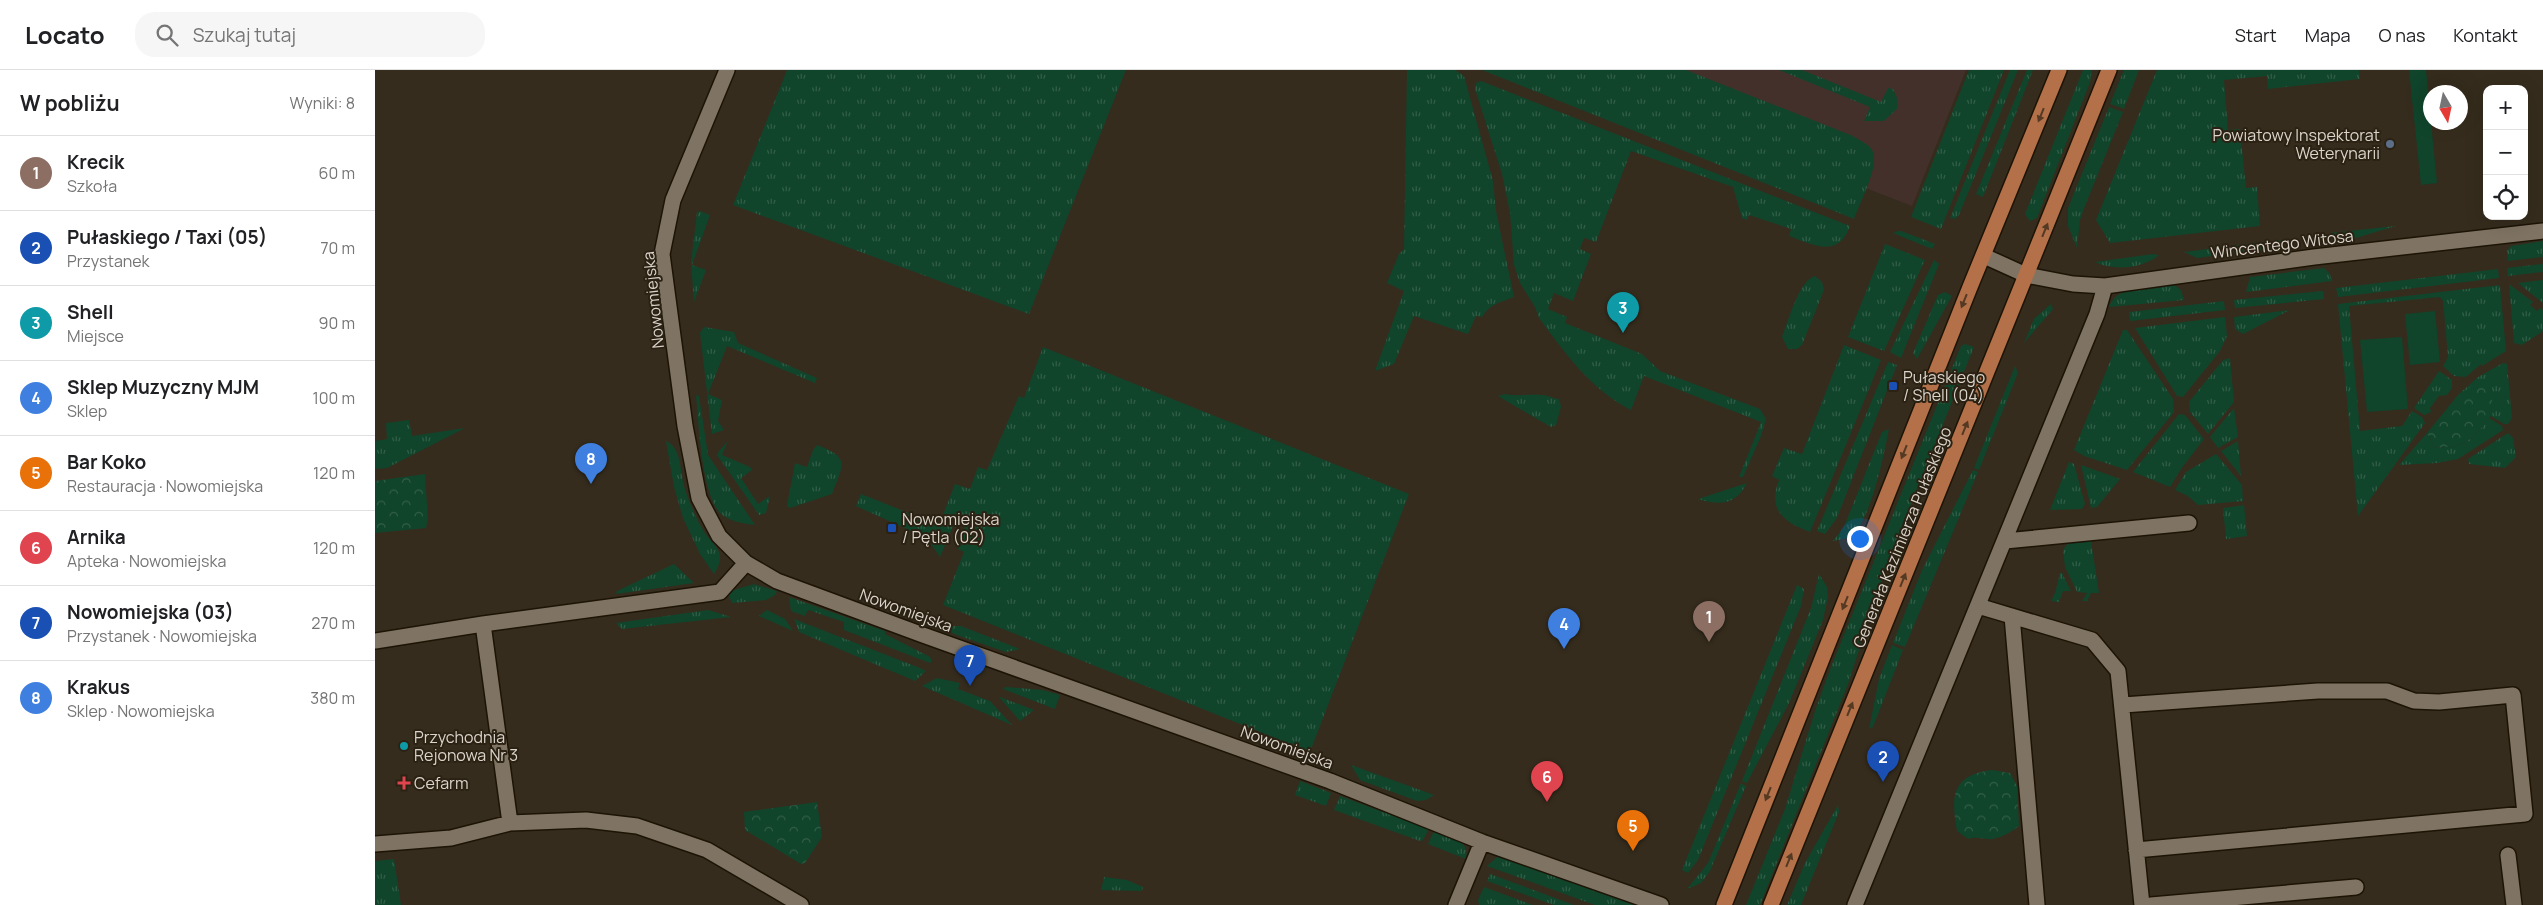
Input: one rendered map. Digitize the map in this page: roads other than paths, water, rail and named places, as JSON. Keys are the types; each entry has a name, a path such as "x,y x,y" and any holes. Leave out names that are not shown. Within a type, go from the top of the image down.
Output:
{"main road":[{"name":"Generała Kazimierza Pułaskiego","path":"1723,905 2059,70"},
{"name":"Generała Kazimierza Pułaskiego","path":"1771,905 2109,70"}],"street":[{"name":"Nowomiejska","path":"727,70 673,200 662,254 685,426 699,498 719,536 746,563 777,581 1330,781 1482,842 1661,905"},
{"name":"Wincentego Witosa","path":"1984,256 2027,275 2073,284 2105,286 2314,257 2543,231"},
{"path":"1855,905 2097,314 2105,286"},
{"path":"2005,541 2189,523"},
{"path":"375,641 483,624 720,592 746,563"},
{"path":"1978,606 2092,640 2118,671 2123,705 2142,905"},
{"path":"2012,616 2037,905"},
{"path":"483,624 510,823"},
{"path":"2123,705 2318,691 2387,691 2414,701 2439,702 2513,695 2525,814 2136,850"},
{"path":"375,844 451,838 510,823 586,820 637,826 707,850 801,905"},
{"path":"1456,905 1482,842"},
{"path":"2508,855 2514,905"},
{"path":"2151,905 2356,887"}],"place":[{"name":"Powiatowy Inspektorat Weterynarii","path":"2390,144"},
{"name":"Shell","path":"1623,333"},
{"name":"Pułaskiego / Shell (04)","path":"1893,386"},
{"name":"Krakus","path":"591,484"},
{"name":"Nowomiejska / Pętla (02)","path":"892,528"},
{"name":"Krecik","path":"1709,642"},
{"name":"Sklep Muzyczny MJM","path":"1564,649"},
{"name":"Nowomiejska (03)","path":"970,686"},
{"name":"Przychodnia Rejonowa Nr 3","path":"404,746"},
{"name":"Pułaskiego / Taxi (05)","path":"1883,782"},
{"name":"Cefarm","path":"404,783"},
{"name":"Arnika","path":"1547,802"},
{"name":"Bar Koko","path":"1633,851"}]}
